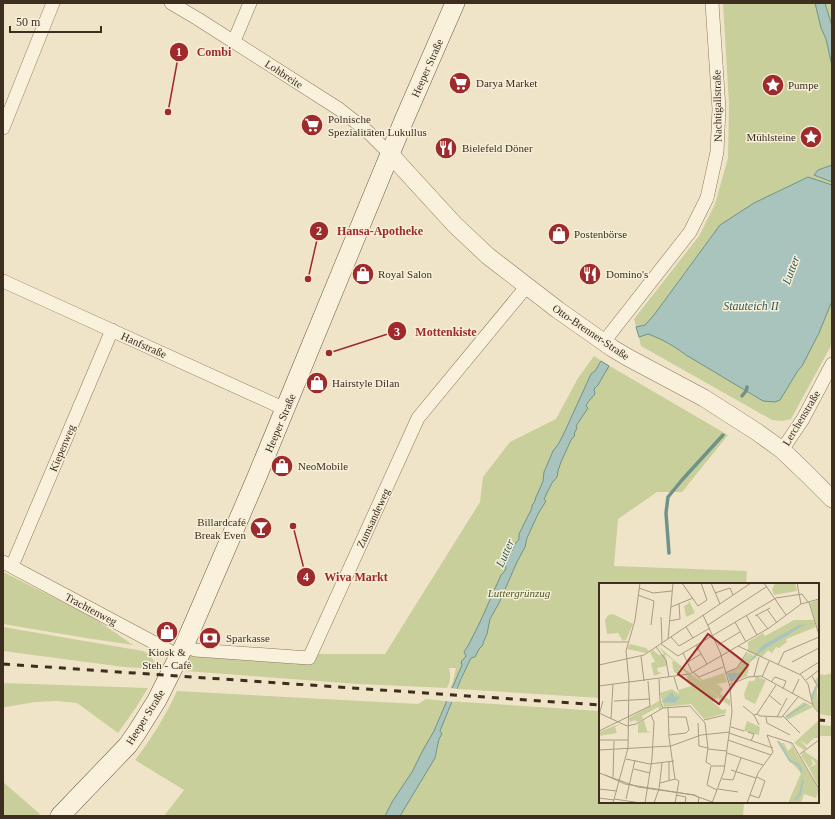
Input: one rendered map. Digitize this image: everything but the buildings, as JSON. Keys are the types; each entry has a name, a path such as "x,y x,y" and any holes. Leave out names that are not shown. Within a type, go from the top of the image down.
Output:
{"main road":[{"name":"Heeper Straße","path":"60,816 128,745 157,700 181,651 286,409 390,154 455,3"}],"street":[{"path":"3,128 53,3"},
{"name":"Lohbreite","path":"171,3 234,41 340,109 367,131 390,154"},
{"path":"234,41 250,3"},
{"name":"Nachtigallstraße","path":"603,343 690,232 707,198 717,152 719,109 712,3"},
{"name":"Otto-Brenner-Straße","path":"390,154 477,247 603,343 626,357 704,398 757,432 782,450 832,499"},
{"name":"Hanfstraße","path":"3,281 286,409"},
{"name":"Zumsandeweg","path":"181,651 195,650 309,658 418,418 527,286"},
{"name":"Kiepenweg","path":"7,564 112,330"},
{"name":"Lerchenstraße","path":"782,450 804,419 832,364"},
{"name":"Trachtenweg","path":"7,564 181,651"}],"green space":[{"path":"723,3 832,3 832,344 791,419 783,421 772,420 641,346 634,319 699,236 715,204 728,158 729,104"},
{"name":"Luttergrünzug","path":"594,356 728,435 682,492 657,492 618,519 614,566 747,571 746,583 599,583 599,698 457,689 466,669 461,669 447,701 599,711 599,803 744,803 743,816 164,816 184,790 135,760 158,726 177,691 418,704 426,699 445,701 453,681 456,668 449,668 450,678 447,688 358,684 185,671 190,654 385,654 480,502 483,477 510,442 556,419 578,378"},
{"path":"3,572 91,616 133,645 3,624"},
{"path":"3,627 143,651 152,658 156,669 124,667 3,651"},
{"path":"832,673 832,716 819,714 819,674 825,675"},
{"path":"3,683 148,688 118,733 77,703 56,701 36,702 5,707 3,709"},
{"path":"819,725 832,726 832,736 819,736"},
{"path":"3,782 40,814 37,816 3,816"}],"water":[{"path":"815,3 825,3 832,26 832,66 826,39 821,28"},
{"path":"832,165 832,182 814,175 818,170"},
{"name":"Stauteich II","path":"808,177 832,185 832,301 819,333 802,366 780,400 775,402 763,401 663,340 648,334 639,337 636,327 645,325 654,315 720,225 754,203"},
{"path":"601,361 609,366 594,389 595,394 587,403 586,406 588,408 576,426 577,428 574,434 575,435 571,440 561,462 557,477 552,483 544,499 546,501 538,514 527,538 525,547 490,619 483,645 475,657 471,658 461,679 440,731 442,734 439,739 435,758 400,816 385,816 392,802 412,772 434,731 462,665 461,662 466,656 464,652 480,622 501,575 506,568 505,565 515,544 519,539 519,534 532,508 553,451 565,431 591,374 595,371"}],"pier":[{"path":"450,688 459,689 454,702 445,701"}],"waterway":[{"path":"742,396 747,387"},
{"path":"669,553 666,513 668,497 723,435"}],"railway":[{"path":"3,664 599,705"},
{"path":"819,720 832,721"}],"place":[{"name":"Darya Market","path":"460,83"},
{"name":"Pumpe","path":"773,85"},
{"name":"Combi","path":"168,112"},
{"name":"Polnische Spezialitäten Lukullus","path":"312,125"},
{"name":"Mühlsteine","path":"811,137"},
{"name":"Bielefeld Döner","path":"446,148"},
{"name":"Postenbörse","path":"559,234"},
{"name":"Royal Salon","path":"363,274"},
{"name":"Domino's","path":"590,274"},
{"name":"Hansa-Apotheke","path":"308,279"},
{"name":"Mottenkiste","path":"329,353"},
{"name":"Hairstyle Dilan","path":"317,383"},
{"name":"NeoMobile","path":"282,466"},
{"name":"Wiva Markt","path":"293,526"},
{"name":"Billardcafé Break Even","path":"261,528"},
{"name":"Kiosk & Steh - Cafè","path":"167,632"},
{"name":"Sparkasse","path":"210,638"}],"water label":[{"name":"Lutter","path":"791,270"},
{"name":"Lutter","path":"505,553"}]}
